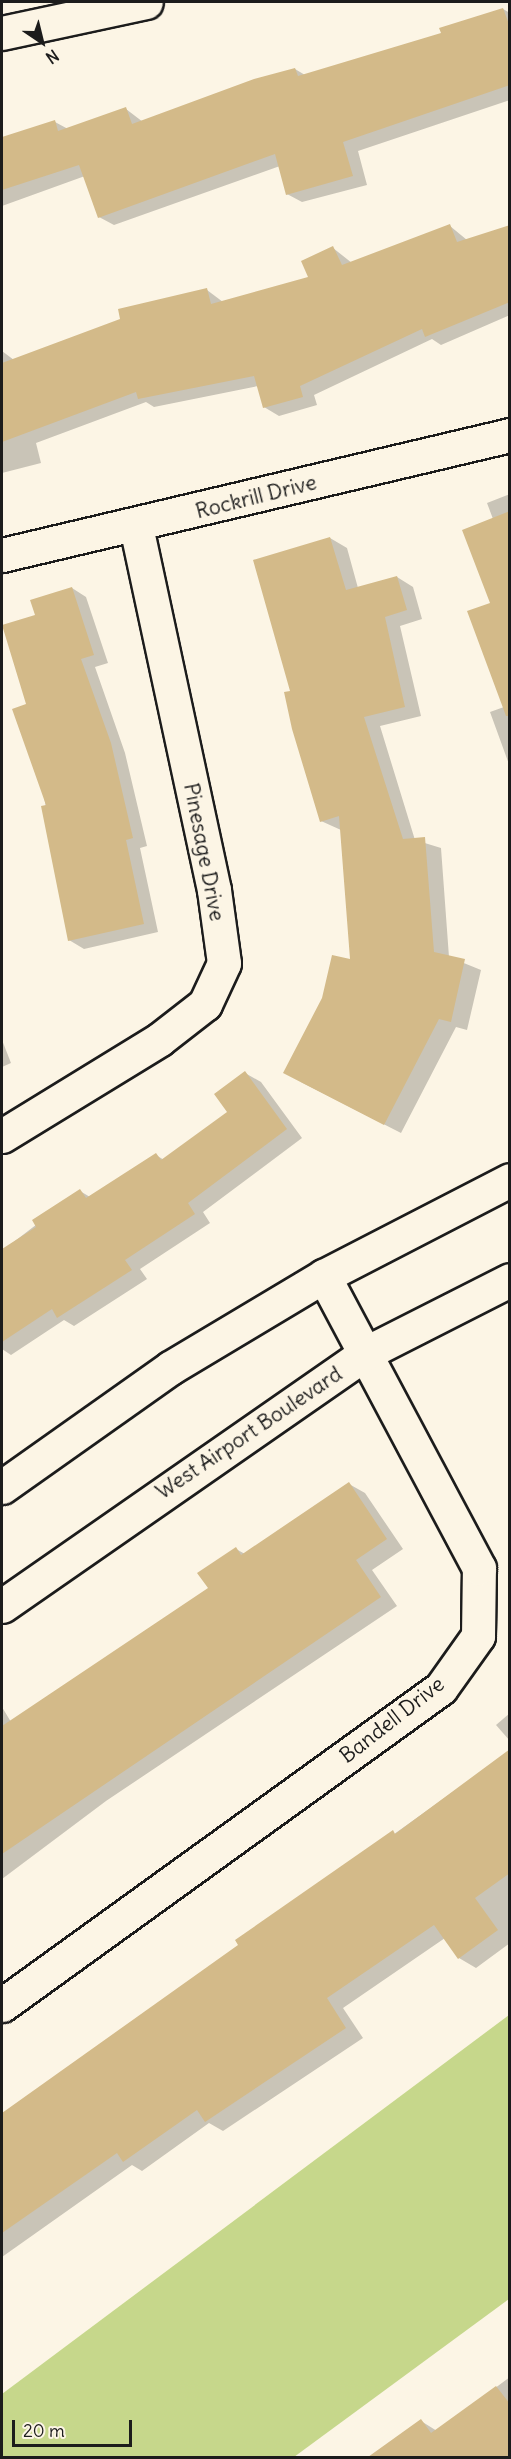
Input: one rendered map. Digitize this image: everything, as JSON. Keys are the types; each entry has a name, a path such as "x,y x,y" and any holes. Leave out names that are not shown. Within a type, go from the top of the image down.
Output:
{"street":[{"path":"2,33 147,2"},
{"name":"Rockrill Drive","path":"2,555 136,526 510,435"},
{"name":"Pinesage Drive","path":"2,1136 160,1039 205,1004 224,963 214,890 136,526"},
{"path":"2,1487 170,1368 324,1276 510,1180"},
{"name":"Bandell Drive","path":"2,2005 441,1688 478,1636 479,1568 324,1276"},
{"name":"West Airport Boulevard","path":"2,1606 366,1353 510,1280"}],"green space":[{"path":"509,2015 509,2299 294,2457 2,2457 2,2394"}],"building":[{"path":"503,8 510,27 510,85 343,142 353,176 286,195 275,154 98,218 79,165 2,190 2,137 55,120 58,131 126,107 132,124 254,79 295,68 298,76 441,33 439,28"},
{"path":"450,224 457,242 510,225 510,302 425,337 422,329 300,386 303,397 263,408 254,376 138,399 136,392 2,442 2,363 120,319 118,309 207,288 211,304 308,277 301,261 333,246 342,265"},
{"path":"510,511 510,716 506,716 467,611 490,603 462,530"},
{"path":"330,537 346,590 397,576 407,610 385,617 405,707 364,717 403,839 425,837 434,952 465,959 451,1022 439,1019 384,1125 283,1073 322,998 332,955 350,959 339,816 320,822 292,729 284,692 290,691 253,560"},
{"path":"72,587 94,655 81,659 111,743 133,838 126,840 144,924 68,941 41,806 46,805 12,709 26,704 2,625 35,615 30,600"},
{"path":"245,1071 287,1129 188,1203 195,1214 125,1260 132,1270 57,1318 52,1309 2,1342 2,1249 36,1227 32,1220 80,1189 86,1198 156,1153 161,1160 227,1112 214,1094"},
{"path":"349,1482 387,1539 356,1560 381,1597 2,1854 2,1726 208,1588 197,1573 236,1547 241,1555"},
{"path":"510,1749 510,1873 475,1898 498,1930 458,1959 434,1925 327,1998 346,2028 205,2122 197,2110 123,2162 117,2153 2,2233 2,2113 238,1945 235,1940 393,1830 395,1834"},
{"path":"496,2386 510,2404 510,2457 368,2457 421,2419 431,2433"}]}
